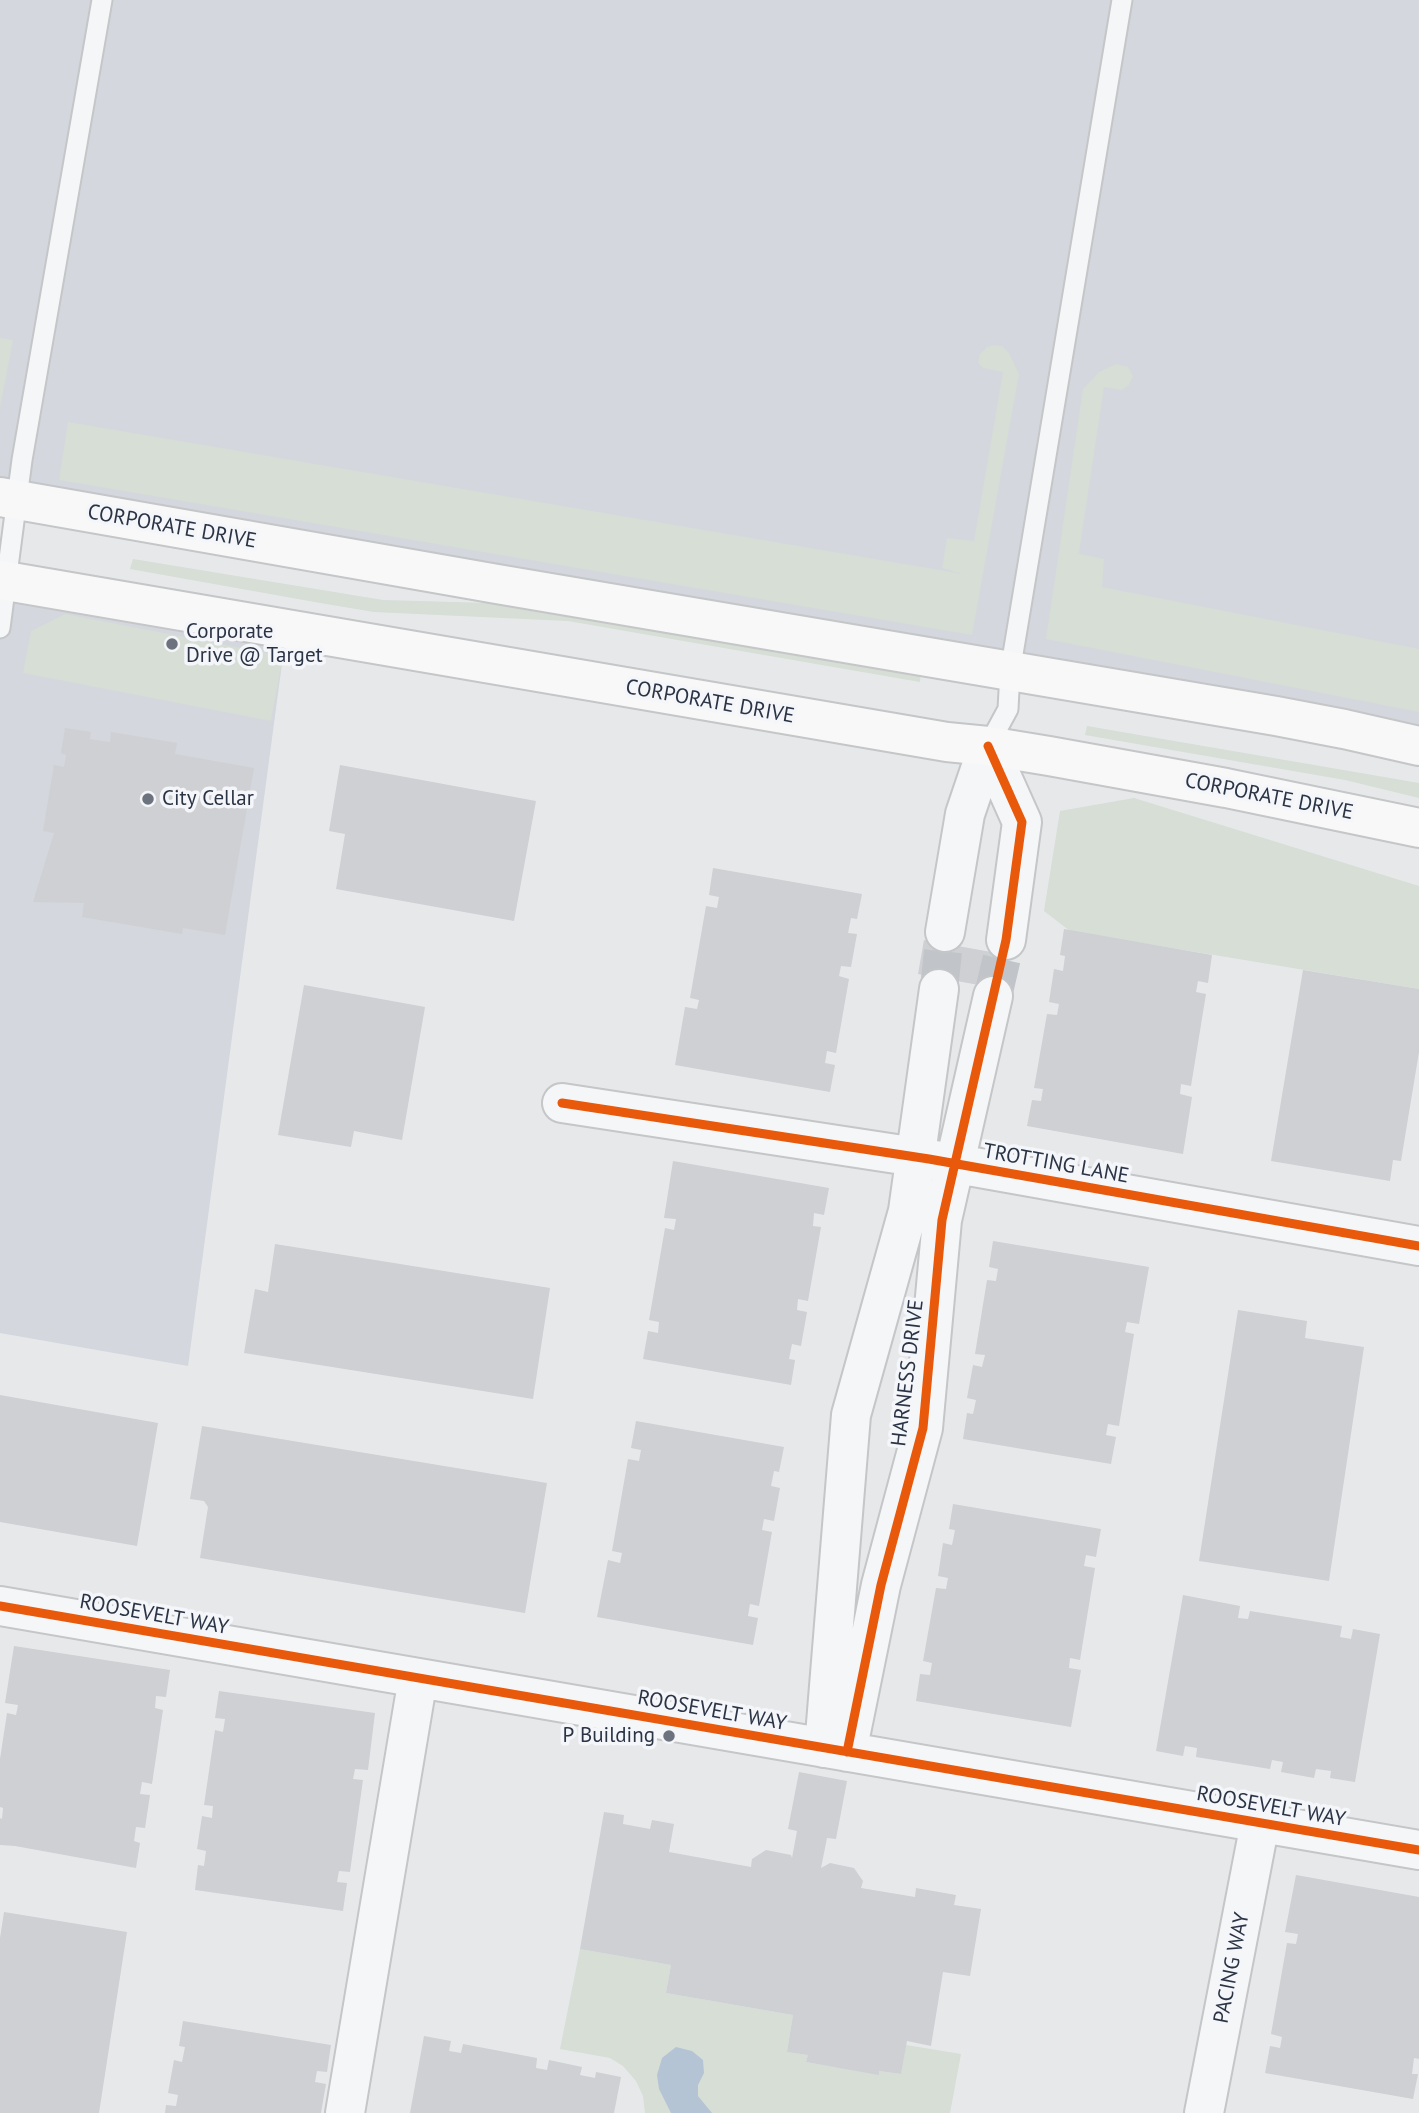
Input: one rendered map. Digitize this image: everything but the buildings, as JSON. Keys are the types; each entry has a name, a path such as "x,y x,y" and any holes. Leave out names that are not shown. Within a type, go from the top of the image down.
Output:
{"main road":[{"name":"CORPORATE DRIVE","path":"9,499 1276,716 1419,746"},
{"name":"CORPORATE DRIVE","path":"4,580 947,742 988,746 1226,788 1419,828"}],"street":[{"path":"945,932 965,814 988,746"},
{"path":"988,746 1023,822 1006,940"},
{"name":"HARNESS DRIVE","path":"835,1750 923,1428 942,1220 992,996"},
{"name":"HARNESS DRIVE","path":"835,1750 851,1415 908,1211 937,1006 984,1032"},
{"name":"TROTTING LANE","path":"562,1103 954,1164 1419,1246"},
{"name":"ROOSEVELT WAY","path":"0,1606 1419,1850"},
{"path":"345,2113 418,1678"},
{"name":"PACING WAY","path":"1204,2113 1260,1823"}],"lane":[{"path":"0,628 9,499 22,460 102,0"},
{"path":"988,746 1008,709 1010,672 1122,0"}],"shaded area":[{"path":"0,0 1419,0 1419,746 0,497"},
{"path":"0,338 13,340 0,408"},
{"path":"1002,346 1009,353 1019,374 972,635 59,480 68,422 963,574 942,568 947,538 974,541 1003,372 983,368 978,363 980,354 987,347"},
{"path":"1116,364 1128,367 1133,376 1129,385 1122,390 1104,387 1079,553 1076,553 1104,559 1102,587 1419,649 1419,712 1046,639 1083,389 1099,372"},
{"path":"133,559 383,600 524,604 921,671 920,682 568,621 374,612 130,569"},
{"path":"0,580 289,631 283,656 188,1366 0,1333"},
{"path":"65,614 283,656 271,721 23,673 31,631"},
{"path":"1087,726 1419,783 1419,798 1345,780 1085,735"},
{"path":"1134,798 1419,886 1419,989 1070,931 1044,911 1060,811"},
{"path":"580,1949 671,1965 666,1993 793,2015 787,2052 808,2055 806,2062 879,2074 879,2071 901,2074 906,2045 961,2054 950,2113 645,2113 643,2096 636,2081 623,2066 610,2058 560,2049"}],"water":[{"path":"676,2047 692,2051 703,2060 704,2073 698,2085 698,2096 712,2113 671,2113 659,2089 657,2075 662,2058"}],"tunnel":[{"path":"939,989 945,932"},
{"path":"993,996 1006,940"}],"cycle path":[{"path":"847,1752 881,1585 923,1428 942,1220 1006,940 1022,822 988,746"},
{"path":"562,1103 929,1159 1419,1246"},
{"path":"0,1606 1419,1850"}],"place":[{"name":"Corporate Drive @ Target","path":"172,644"},
{"name":"City Cellar","path":"148,799"},
{"name":"P Building","path":"669,1736"}]}
